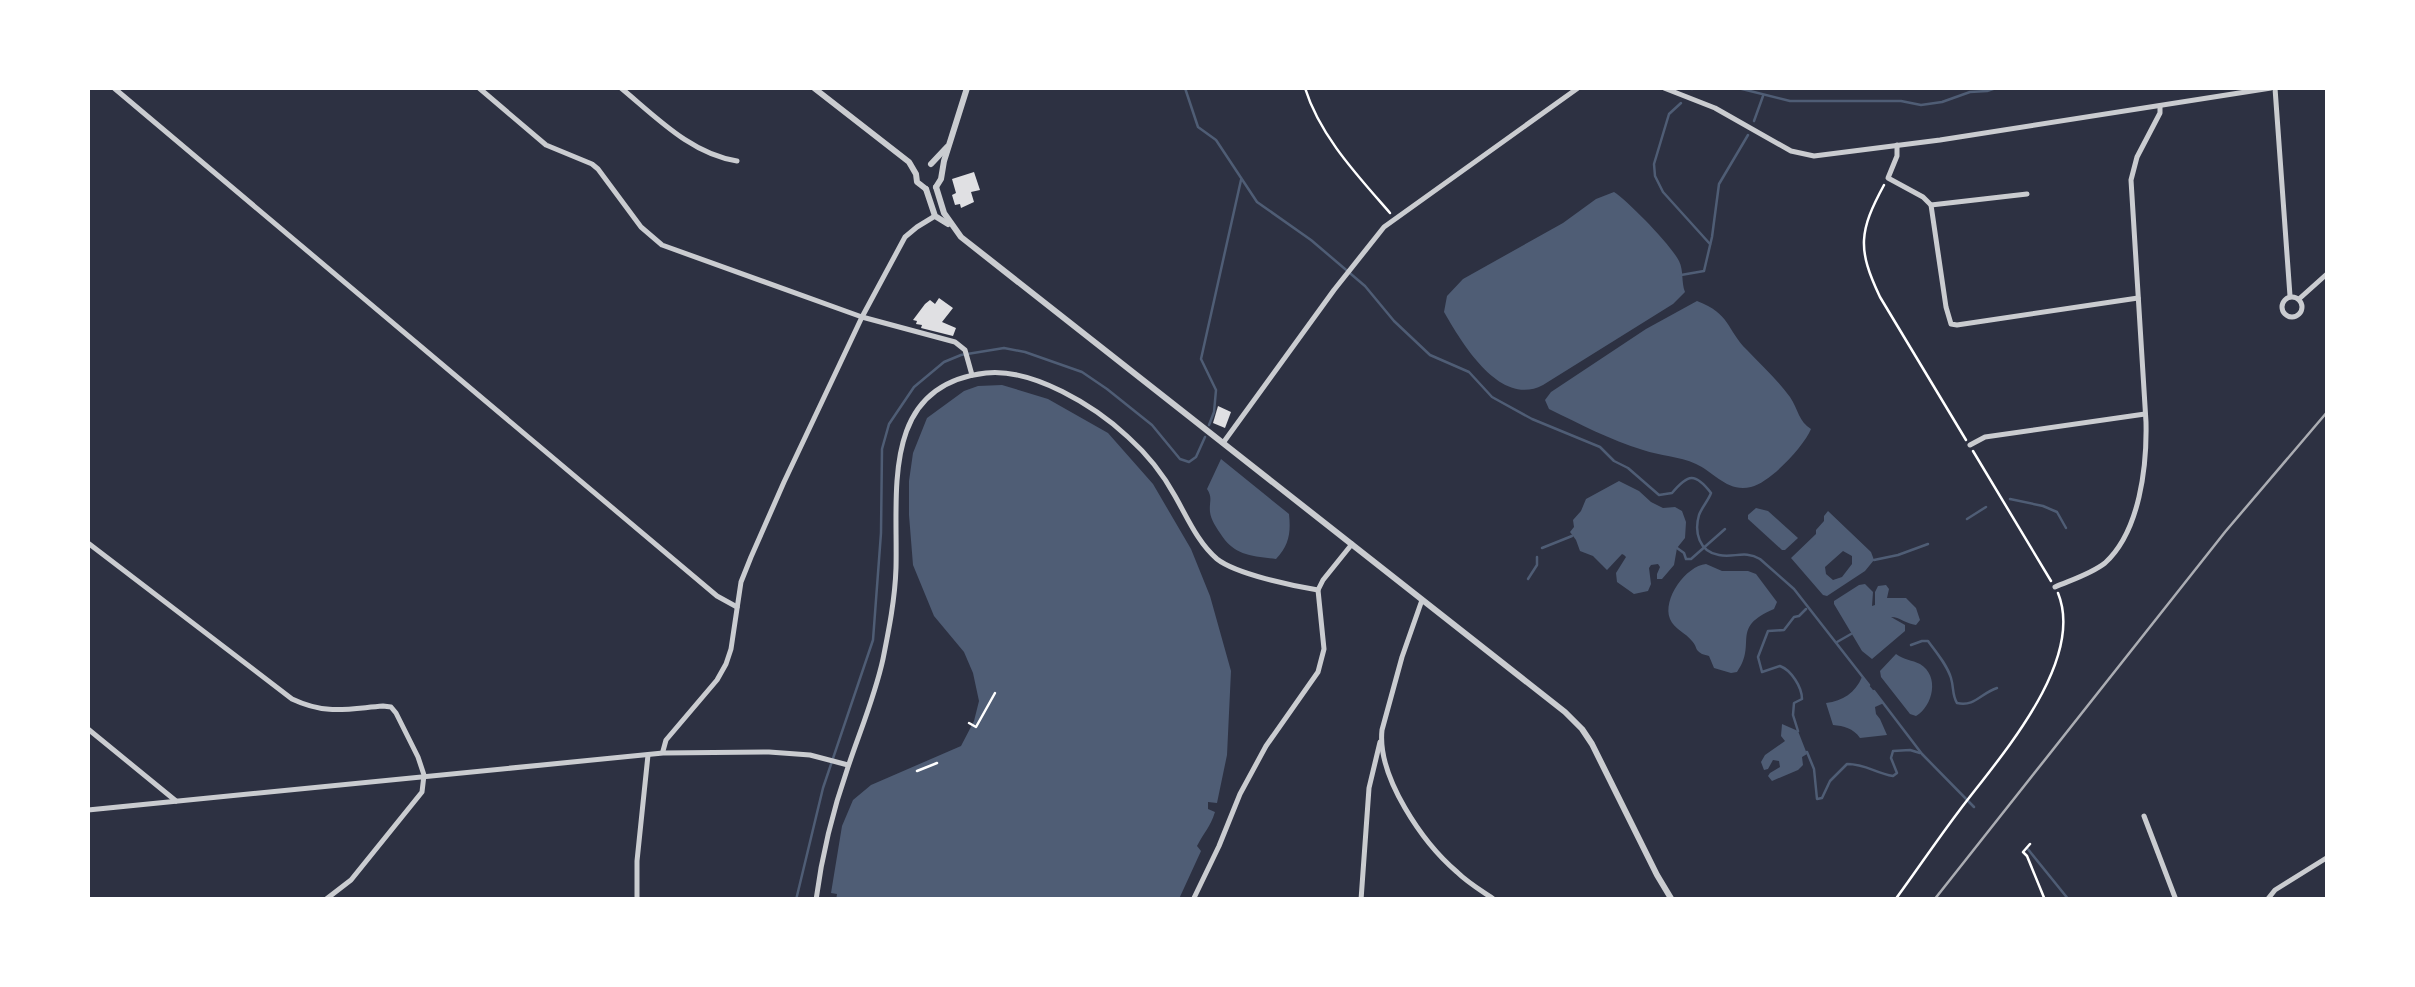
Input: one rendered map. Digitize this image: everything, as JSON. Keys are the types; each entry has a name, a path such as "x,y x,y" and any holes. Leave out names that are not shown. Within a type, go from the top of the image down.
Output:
{"street":[{"path":"114,88 717,596 737,607"},
{"path":"479,88 546,144 598,169 641,226 662,245 862,317 955,342 966,350 972,375"},
{"path":"621,88 698,149 738,162"},
{"path":"814,88 910,162 917,182 926,189 935,216 951,226"},
{"path":"968,88 936,187 951,226 1565,712 1592,744 1672,900"},
{"path":"1223,443 1384,227 1578,88"},
{"path":"1664,88 1714,108 1802,154 1826,156 2273,88 2290,296"},
{"path":"2055,587 2090,572 2117,548 2129,526 2142,485 2147,451 2131,192 2137,157 2160,106"},
{"path":"916,174 951,142"},
{"path":"1897,146 1888,178 1931,205 1951,324 2138,298"},
{"path":"910,162 927,165 941,174"},
{"path":"926,189 936,187"},
{"path":"1931,205 2028,194"},
{"path":"663,753 666,740 718,680 732,649 742,582 751,557 862,317 905,237 935,216"},
{"path":"2299,299 2328,273"},
{"path":"2290,296 2299,299 2302,306 2294,318 2287,317 2283,306 2290,296"},
{"path":"816,900 830,824 870,705 890,622 896,574 900,444 919,408 932,394 972,375 1007,373 1078,400 1102,415 1150,460 1196,533 1218,560 1232,568 1318,590"},
{"path":"1970,446 1985,436 2145,414"},
{"path":"88,543 292,699 326,711 391,707 396,713 424,775 422,792 352,880 325,900"},
{"path":"1193,900 1266,746 1318,672 1324,648 1318,590 1352,544"},
{"path":"1361,900 1369,788 1402,657 1422,600"},
{"path":"88,729 176,801"},
{"path":"1381,739 1393,782 1420,830 1456,872 1495,900"},
{"path":"88,810 663,753 769,752 826,758 848,765"},
{"path":"637,900 638,843 648,754"},
{"path":"2144,816 2176,900"},
{"path":"2267,900 2275,890 2328,857"}],"path":[{"path":"1305,88 1312,111 1349,166 1395,218"},
{"path":"1888,178 1866,227 1863,249 1869,272 1880,297 2055,587 2064,625 2060,651 2028,717 1896,900"},
{"path":"969,723 976,728 994,694"},
{"path":"925,758 928,767"},
{"path":"917,771 937,764"},
{"path":"1967,800 1974,807"},
{"path":"2030,844 2024,852 2044,900"}],"water":[{"path":"1614,192 1674,254 1681,265 1685,292 1673,304 1543,385 1527,390 1512,388 1484,369 1472,355 1444,312 1447,296 1463,279"},
{"path":"1697,301 1722,317 1785,390 1811,429 1786,463 1751,487 1735,487 1690,461 1607,437 1549,409 1545,400 1551,392 1646,329"},
{"path":"1002,385 1048,399 1108,433 1153,484 1191,549 1210,596 1231,671 1227,755 1217,803 1208,802 1208,809 1215,812 1197,846 1201,851 1179,899 836,900 837,894 831,893 842,826 853,800 871,785 961,746 974,721 979,701 973,673 964,652 934,616 913,565 909,481 913,453 927,418 964,391"},
{"path":"1221,459 1289,514 1288,538 1276,559 1238,551 1225,541 1214,523 1207,489"},
{"path":"1619,481 1663,508 1682,511 1686,522 1685,538 1677,548 1674,565 1662,579 1657,579 1660,567 1651,565 1648,591 1634,594 1617,582 1616,573 1624,555 1607,570 1593,556 1580,551 1570,532 1586,499"},
{"path":"1756,508 1768,511 1798,538 1782,550 1748,519"},
{"path":"1828,511 1871,552 1874,560 1865,571 1827,596 1791,558 1816,534","holes":["1843,551 1852,556 1852,564 1842,577 1833,580 1826,574 1825,567"]},
{"path":"1706,564 1722,571 1756,574 1777,602 1748,630 1743,662 1737,672 1714,668 1709,656 1698,651 1670,619 1669,602 1677,585 1691,571"},
{"path":"1865,584 1873,592 1872,606 1878,586 1886,585 1887,598 1906,598 1916,608 1920,620 1916,625 1891,617 1905,625 1905,631 1872,659 1862,651 1834,604"},
{"path":"1896,654 1920,664 1930,676 1930,698 1916,716 1910,714 1881,677 1880,671"},
{"path":"1862,677 1884,703 1875,707 1887,735 1860,738 1848,728 1833,725 1826,703 1848,695"},
{"path":"1782,724 1798,731 1807,754 1798,770 1772,781 1768,776 1780,767 1779,761 1773,760 1764,770 1761,762 1785,741 1781,736"}],"building":[{"path":"974,172 980,190 971,192 974,202 961,208 960,204 955,205 952,179"},
{"path":"939,298 953,308 942,322 956,328 953,336 921,328 913,320 925,304 930,300 935,304"},
{"path":"1218,406 1231,412 1225,428 1213,423"}],"waterway":[{"path":"1185,88 1198,127 1216,140 1257,202 1311,240 1365,286 1430,355 1469,372 1492,397 1532,419 1600,447 1659,495 1672,493 1687,479 1700,481 1711,493 1698,521 1703,546 1719,555 1760,559 1794,589 1869,685"},
{"path":"1738,88 1790,101 1901,101 1921,105 1996,88"},
{"path":"1754,121 1763,96"},
{"path":"1681,103 1669,114 1654,164 1655,176 1663,192 1710,244"},
{"path":"1681,275 1704,271 1719,184 1748,135"},
{"path":"1209,425 1216,390 1201,359 1241,180"},
{"path":"796,900 823,788 873,640 882,449 889,424 914,387 944,362 1004,348 1082,372 1152,425 1180,459 1189,462 1196,457 1205,437"},
{"path":"2010,499 2057,512 2066,528"},
{"path":"1967,519 1986,507"},
{"path":"1677,548 1686,559 1691,559 1725,529"},
{"path":"1542,548 1572,536"},
{"path":"1874,560 1928,544"},
{"path":"1528,579 1537,565 1537,557"},
{"path":"1798,731 1793,715 1794,703 1802,699 1798,684 1780,666 1762,672 1758,657 1768,631 1784,630 1806,609"},
{"path":"1837,642 1851,634"},
{"path":"1911,645 1928,641 1949,673 1957,703 1973,701 1997,688"},
{"path":"1874,691 1922,754 1974,807"},
{"path":"1807,752 1814,769 1817,799 1822,798 1830,781 1847,764 1893,776 1897,773 1891,758 1893,751 1920,753"},
{"path":"2027,848 2069,900"}],"railway":[{"path":"1934,900 2225,532 2328,411"}]}
